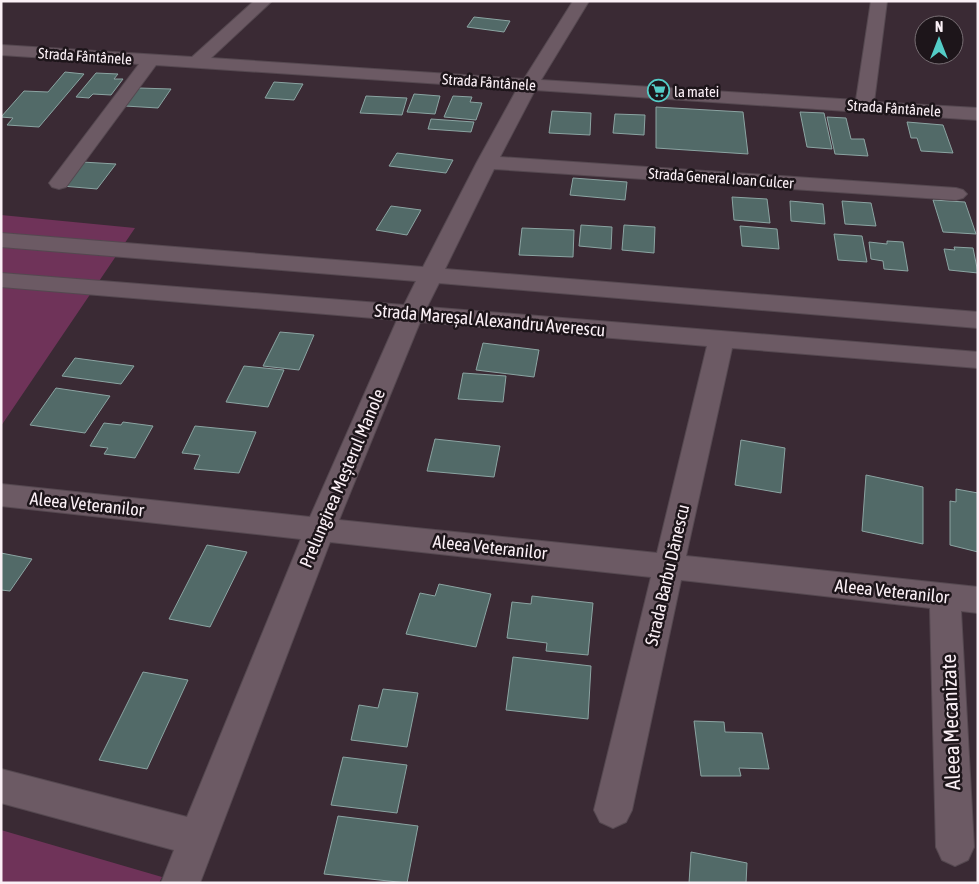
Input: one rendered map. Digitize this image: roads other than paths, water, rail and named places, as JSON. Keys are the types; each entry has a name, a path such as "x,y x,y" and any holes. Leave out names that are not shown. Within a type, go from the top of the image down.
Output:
{"street":[{"path":"196,62 264,1"},
{"name":"Prelungirea Meșterul Manole","path":"180,883 320,529 412,313 487,162 529,85 581,1"},
{"path":"864,107 879,1"},
{"name":"Strada Fântânele","path":"1,50 978,114"},
{"path":"59,183 152,60"},
{"name":"Strada General Ioan Culcer","path":"487,162 956,194"},
{"path":"1,240 978,320"},
{"name":"Strada Mareșal Alexandru Averescu","path":"1,280 978,360"},
{"name":"Strada Barbu Dănescu","path":"613,810 721,339"},
{"name":"Aleea Veteranilor","path":"1,495 962,598"},
{"name":"Aleea Mecanizate","path":"955,847 962,598"},
{"path":"1,786 197,838"}],"place":[{"name":"la matei","path":"658,91"}]}
